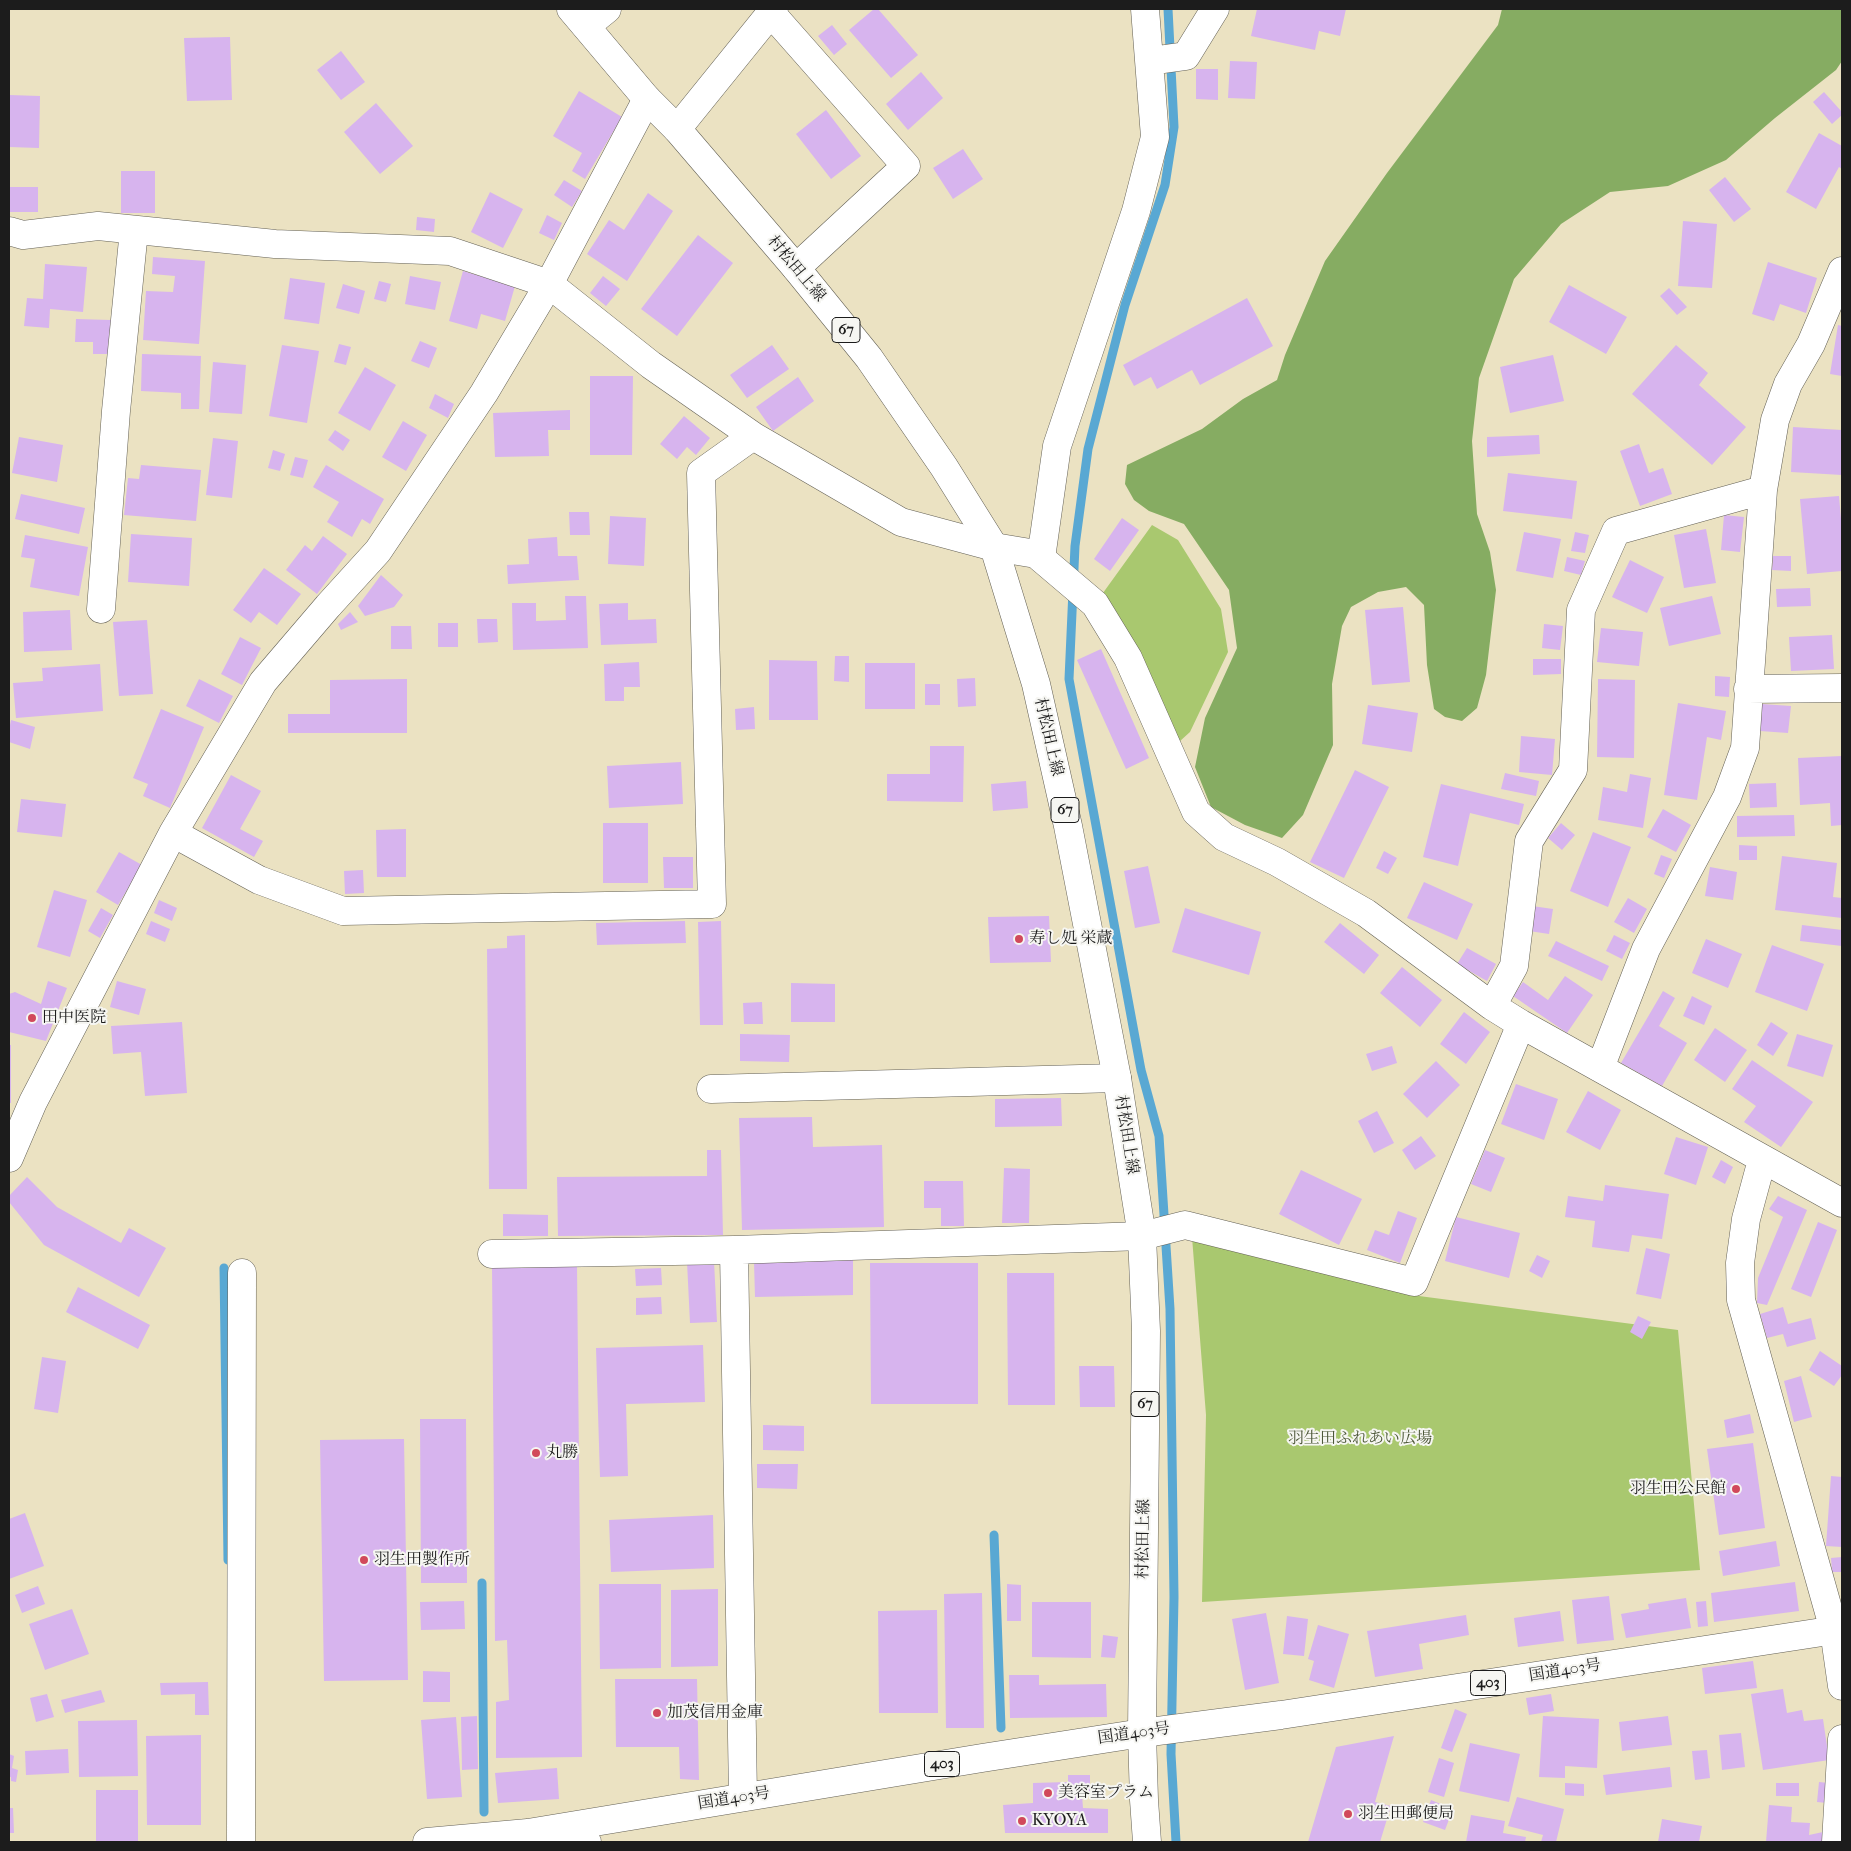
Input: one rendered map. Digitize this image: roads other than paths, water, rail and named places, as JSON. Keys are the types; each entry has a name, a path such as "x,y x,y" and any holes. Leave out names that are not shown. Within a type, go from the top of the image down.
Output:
{"main road":[{"path":"578,17 607,9"},
{"path":"1041,558 1057,446 1136,211 1155,137 1145,9"},
{"path":"1150,61 1186,56 1215,9"},
{"path":"677,130 772,11 906,166 796,268"},
{"name":"村松田上線","path":"578,17 647,100 677,130 796,268 869,358 944,467 994,546 1036,684 1068,826 1116,1078 1142,1236 1146,1331 1142,1733 1147,1842"},
{"path":"9,1158 34,1102 173,833 263,682 378,551 484,393 550,284 647,100"},
{"path":"13,238 98,226 275,244 450,251 550,284 650,365 753,436 901,522 994,546 1036,554 1096,604 1128,658 1196,812 1224,837 1277,862 1366,913 1492,1006 1521,1024 1842,1203"},
{"path":"101,610 116,411 134,230"},
{"path":"1600,1068 1646,949 1727,796 1745,748 1763,490 1775,420 1788,384 1811,344 1842,271"},
{"path":"173,833 259,880 343,911 712,904 701,473 753,436"},
{"path":"1492,1006 1514,966 1529,841 1573,770 1581,610 1616,530 1763,490"},
{"path":"1748,689 1842,688"},
{"path":"492,1254 734,1250 1142,1236 1185,1225 1414,1282 1521,1024"},
{"path":"711,1089 1116,1078"},
{"path":"1762,1160 1746,1219 1740,1263 1741,1300 1838,1629 1842,1686"},
{"path":"734,1250 743,1797"},
{"path":"241,1842 242,1273"},
{"name":"国道403号","path":"427,1842 528,1833 1142,1733 1281,1715 1838,1629"},
{"path":"1836,1842 1842,1740"},
{"path":"528,1833 587,1842"}],"waterway":[{"path":"1168,9 1174,127 1165,185 1125,305 1088,449 1075,546 1069,679 1141,1070 1159,1136 1170,1309 1174,1597 1171,1754 1176,1842"},
{"path":"224,1268 228,1560"},
{"path":"994,1535 1001,1728"},
{"path":"482,1583 484,1812"}],"place":[{"name":"寿し処 栄蔵","path":"1019,939"},
{"name":"田中医院","path":"32,1018"},
{"name":"丸勝","path":"536,1453"},
{"name":"羽生田公民館","path":"1736,1489"},
{"name":"羽生田製作所","path":"364,1560"},
{"name":"加茂信用金庫","path":"657,1713"},
{"name":"美容室プラム","path":"1048,1793"},
{"name":"羽生田郵便局","path":"1348,1814"},
{"name":"KYOYA","path":"1022,1821"}],"park label":[{"name":"羽生田ふれあい広場","path":"1360,1439"}]}
